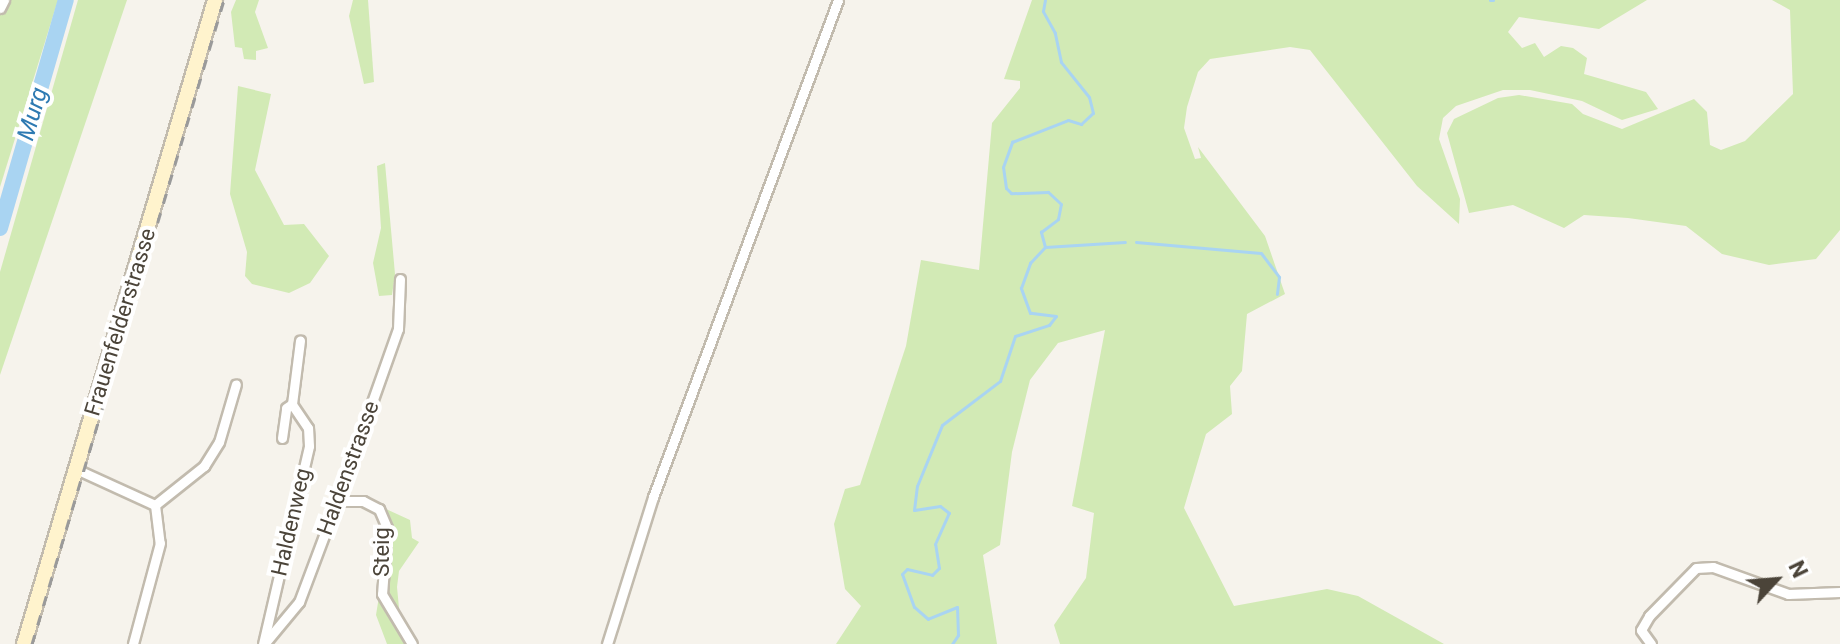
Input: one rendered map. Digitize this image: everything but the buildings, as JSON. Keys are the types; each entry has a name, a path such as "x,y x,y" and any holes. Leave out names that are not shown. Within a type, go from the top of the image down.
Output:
{"main road":[{"name":"Frauenfelderstrasse","path":"24,644 215,0"}],"street":[{"path":"0,8 4,0"},
{"path":"607,644 653,497 838,0"},
{"name":"Haldenstrasse","path":"264,644 299,602 337,501 398,329 400,279"},
{"name":"Haldenweg","path":"264,644 309,446 308,428 292,404 300,341"},
{"path":"155,505 204,466 219,442 236,384"},
{"name":"Haldenweg","path":"282,438 286,408 292,404"},
{"path":"76,469 155,505"},
{"name":"Steig","path":"337,501 363,501 379,509 387,528 382,594 412,644"},
{"path":"133,644 160,543 155,505"},
{"path":"1651,644 1641,630 1649,616 1696,568 1713,567 1788,594 1840,592"}],"green space":[{"path":"7,0 58,0 0,187 0,14"},
{"path":"78,0 127,0 0,375 0,272"},
{"path":"236,0 259,0 255,12 268,48 256,51 256,60 244,59 242,48 235,47 231,12"},
{"path":"353,0 368,0 374,82 364,84 349,16"},
{"path":"1032,0 1647,0 1599,29 1519,17 1508,32 1522,48 1535,43 1544,57 1561,46 1573,48 1587,58 1584,74 1646,92 1658,109 1622,120 1582,101 1530,90 1503,90 1456,106 1443,118 1439,139 1460,199 1459,224 1417,186 1310,50 1290,47 1210,59 1198,72 1184,128 1195,159 1201,158 1198,147 1265,236 1285,294 1247,314 1242,371 1230,386 1232,414 1206,434 1184,508 1234,606 1327,589 1358,596 1444,644 1060,644 1054,625 1086,578 1094,513 1072,506 1105,330 1058,343 1030,380 1012,452 1000,545 983,555 997,644 836,644 861,606 845,589 834,524 845,489 860,485 906,346 921,260 979,270 992,123 1020,88 1020,81 1004,79"},
{"path":"1772,0 1840,0 1840,230 1816,259 1769,265 1722,254 1686,226 1628,218 1584,215 1564,228 1513,205 1469,213 1447,133 1454,119 1498,98 1519,95 1572,104 1583,114 1622,129 1694,99 1707,112 1710,145 1721,150 1745,141 1793,94 1790,10"},
{"path":"238,86 271,94 255,170 284,225 304,224 329,256 310,283 289,293 252,284 245,276 247,252 230,194"},
{"path":"385,163 395,274 392,295 379,296 373,263 381,228 377,166"},
{"path":"386,509 410,520 412,538 419,542 399,571 397,587 401,629 408,644 387,644 376,615 390,528"}],"waterway":[{"name":"Murg","path":"0,228 66,0"},
{"path":"952,644 958,635 957,607 928,619 914,607 902,574 907,569 932,575 939,568 935,544 949,513 940,506 914,510 917,486 942,425 1000,381 1015,336 1049,325 1056,316 1030,313 1021,288 1030,263 1045,247 1041,232 1058,219 1061,204 1048,192 1011,193 1006,188 1003,167 1012,142 1068,120 1081,124 1093,113 1089,97 1061,62 1055,33 1043,11 1045,0"},
{"path":"1045,247 1125,242"},
{"path":"1136,242 1261,253 1279,277 1277,294"}],"railway":[{"path":"32,644 224,0"}]}
